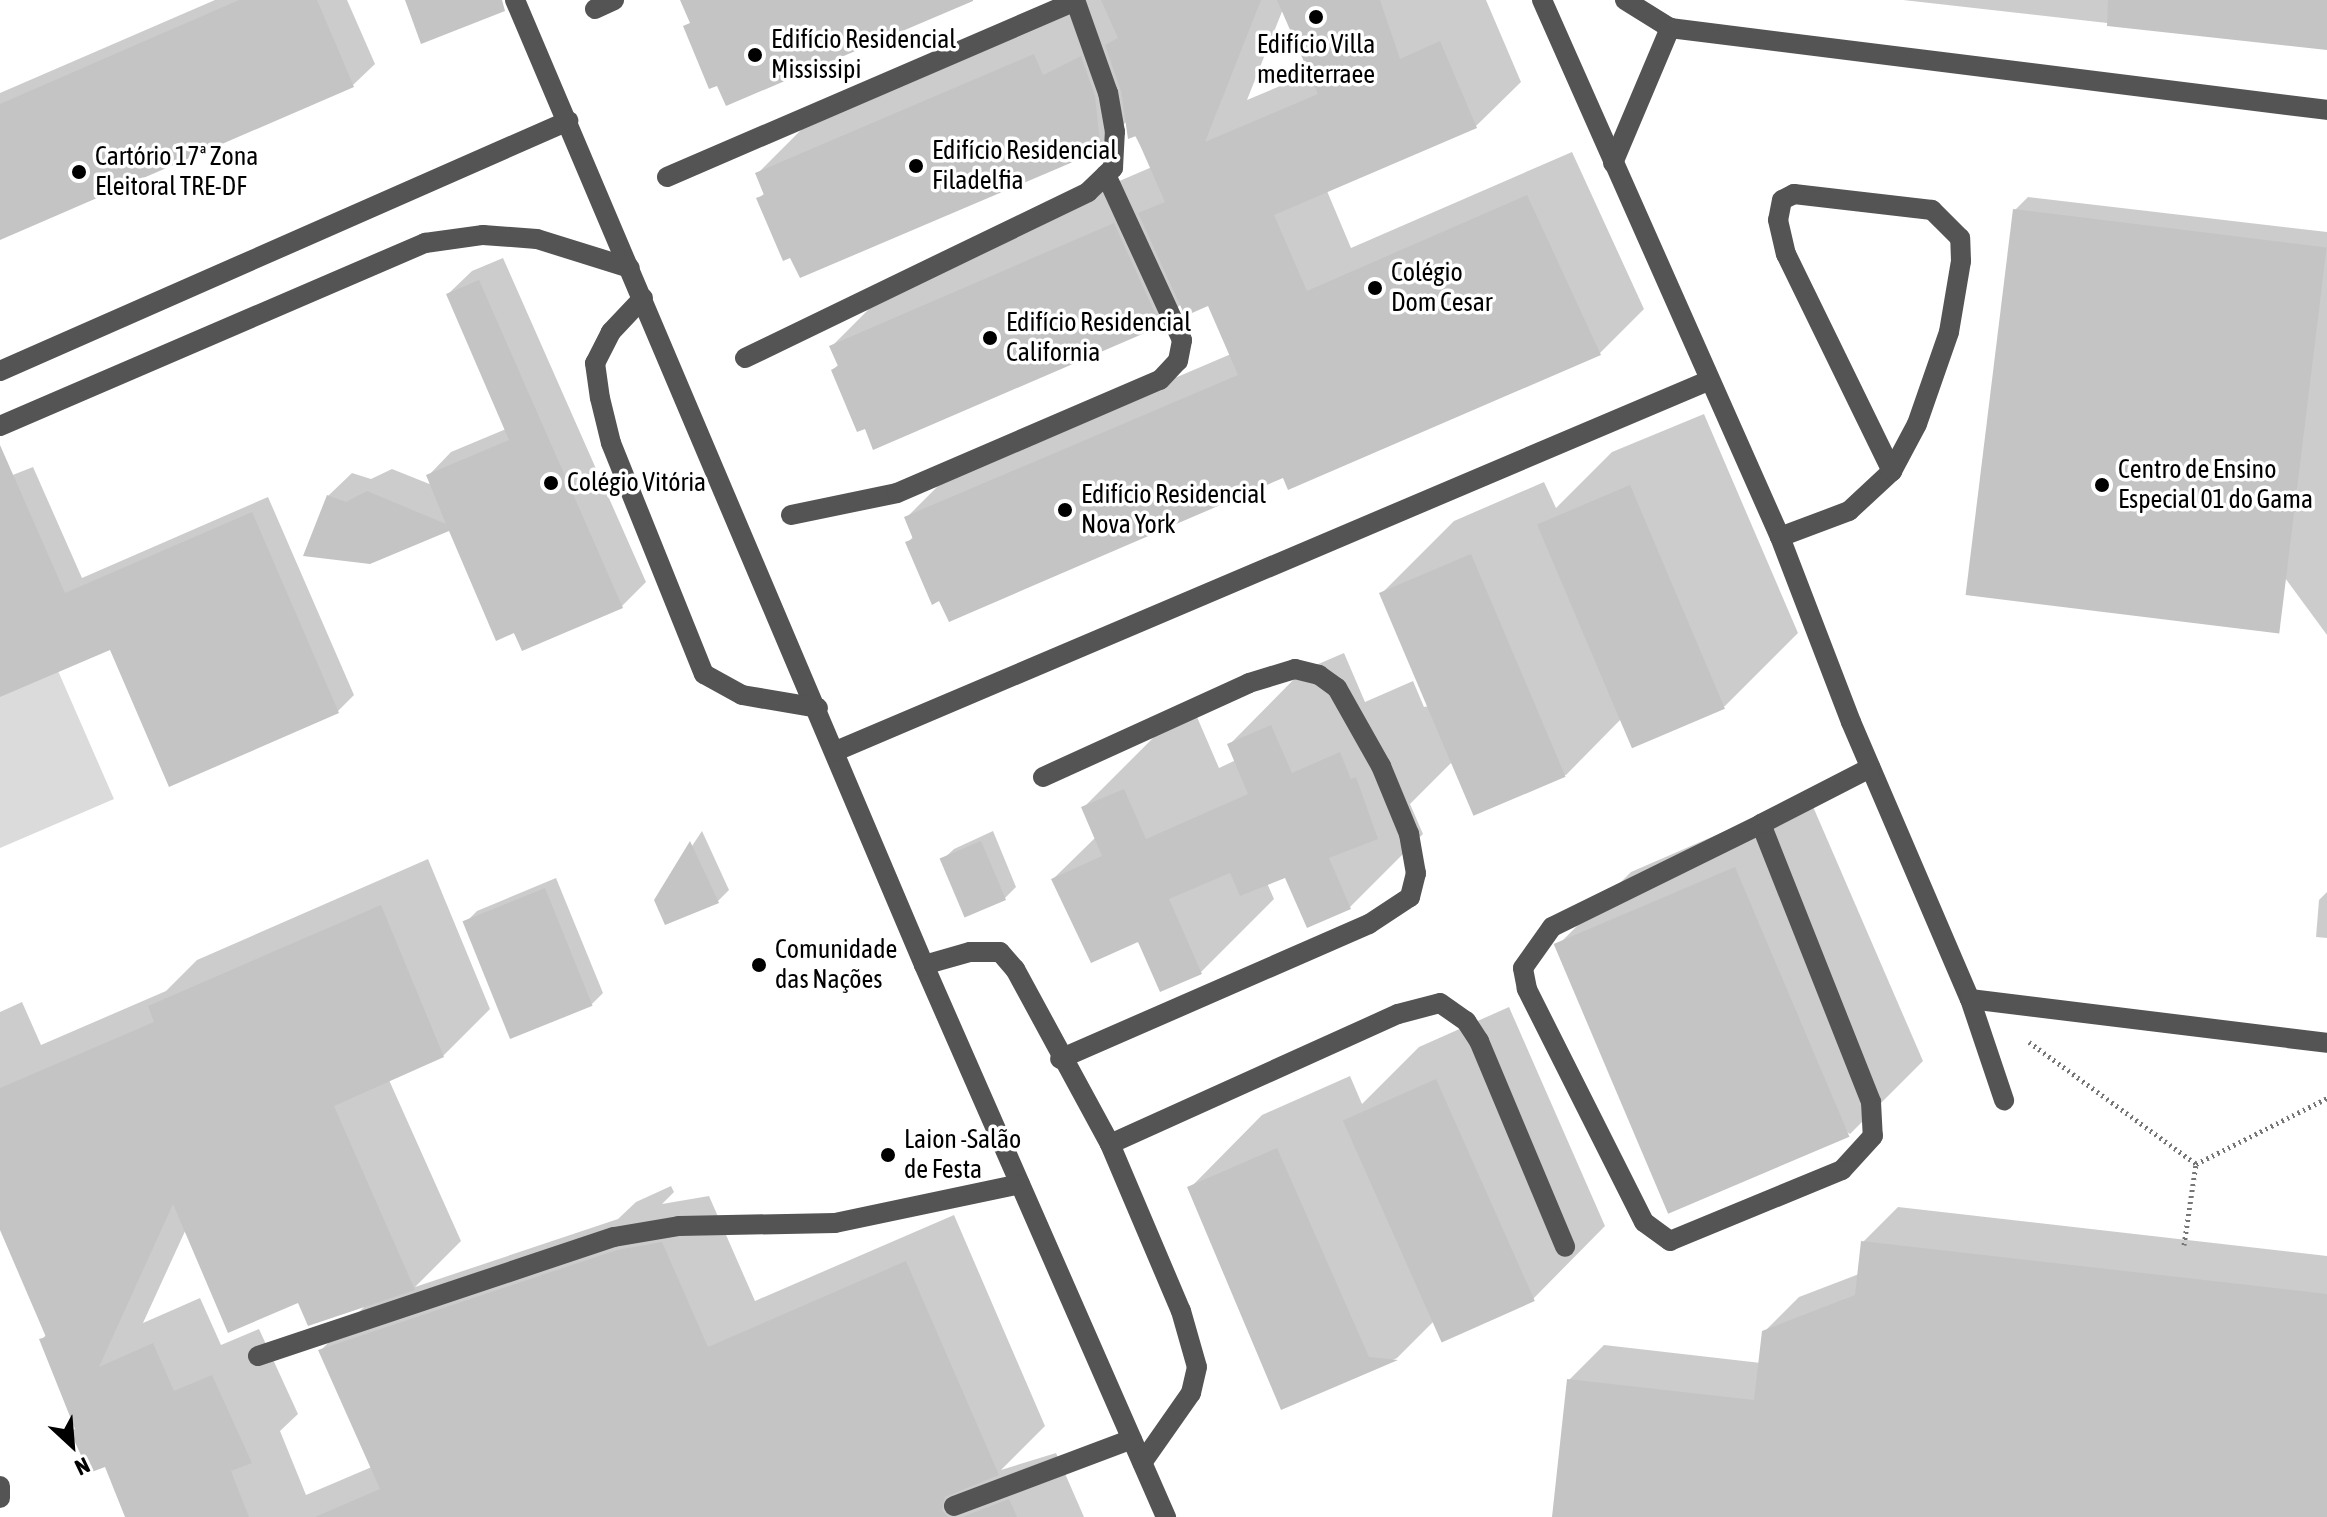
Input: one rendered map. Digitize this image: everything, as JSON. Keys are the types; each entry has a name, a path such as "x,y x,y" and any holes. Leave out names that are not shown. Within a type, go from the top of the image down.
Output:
{"street":[{"path":"515,0 818,708 924,965 1166,1517"},
{"path":"667,177 1075,0 1115,132 1113,168 1088,192 745,358"},
{"path":"1542,0 1780,537 1870,768 1970,999 2004,1100"},
{"path":"1625,0 1670,28 2327,110"},
{"path":"1613,163 1670,28"},
{"path":"0,371 568,121"},
{"path":"791,515 897,493 1160,380 1178,361 1182,340 1106,175"},
{"path":"1780,537 1849,511 1892,471 1917,424 1949,332 1957,301 1960,238 1932,210 1794,194 1782,200 1778,220 1786,254 1892,471"},
{"path":"0,426 425,243 483,235 537,239 630,268"},
{"path":"643,298 611,332 595,363 600,398 611,443 704,674 742,695 818,708"},
{"path":"836,751 1710,380"},
{"path":"1043,777 1249,683 1295,669 1319,675 1337,688 1381,766 1409,834 1416,873 1410,897 1369,924 1060,1059"},
{"path":"1761,824 1871,1102 1873,1136 1842,1170 1670,1241 1644,1222 1527,989 1523,968 1552,927 1870,768"},
{"path":"924,965 970,952 1000,952 1015,969 1060,1059 1110,1144 1181,1311 1197,1367 1191,1393 1142,1463"},
{"path":"1970,999 2327,1043"},
{"path":"1110,1144 1398,1014 1440,1003 1466,1021 1479,1041 1565,1247"},
{"path":"258,1356 614,1237 679,1226 835,1223 1020,1184"},
{"path":"954,1506 1132,1439"},
{"path":"0,1486 0,1498"}],"path":[{"path":"2021,1036 2196,1164"},
{"path":"2196,1164 2327,1098"},
{"path":"2184,1245 2196,1164"}],"shaded area":[{"path":"55,664 114,799 0,848 0,687"}],"building":[{"name":"Cartório 17ª Zona Eleitoral TRE-DF","path":"239,0 317,0 354,87 0,240 0,104"},
{"path":"405,0 502,0 505,11 421,44"},
{"name":"Edifício Residencial Mississipi","path":"680,0 973,1 726,106 717,86 709,89 683,26 690,23"},
{"path":"1101,0 1261,0 1205,142 1318,94 1277,0 1380,0 1400,59 1440,41 1477,128 1274,215 1307,291 1527,195 1601,355 1288,490 1283,478 949,622 939,601 932,605 905,542 913,539 904,517 1238,375 1208,306 1185,316 1138,213 1165,202 1136,136 1128,139 1121,91 1105,45 1118,38"},
{"path":"2108,0 2327,0 2327,50 2107,26"},
{"name":"Edifício Residencial Filadelfia","path":"1034,54 1043,75 1081,56 1095,96 1101,150 800,278 790,258 783,261 756,198 764,195 755,173"},
{"path":"2013,209 2327,248 2279,634 1966,595"},
{"name":"Edifício Residencial California","path":"1114,223 1161,326 873,450 865,429 857,432 831,370 838,366 829,346"},
{"path":"479,280 623,608 522,651 514,633 496,641 449,531 370,564 303,556 327,495 346,502 367,491 446,524 426,475 509,440 446,294"},
{"path":"0,445 65,593 252,512 339,713 169,787 110,650 0,697"},
{"path":"1630,485 1725,709 1632,748 1537,524"},
{"path":"1471,554 1566,777 1474,816 1379,593"},
{"path":"1271,725 1292,773 1340,752 1351,779 1356,777 1378,839 1329,858 1351,909 1307,928 1285,878 1240,896 1230,873 1169,899 1202,974 1160,992 1138,942 1091,963 1051,879 1102,856 1081,807 1124,789 1146,839 1248,794 1227,744"},
{"path":"690,841 719,903 665,925 654,900"},
{"path":"981,841 1006,900 965,917 940,859"},
{"path":"1735,867 1849,1137 1668,1214 1554,944"},
{"path":"545,888 593,1006 510,1039 462,921"},
{"path":"381,905 444,1057 334,1106 415,1290 308,1326 298,1303 228,1333 173,1204 99,1367 153,1343 174,1391 212,1375 252,1463 231,1471 249,1517 125,1517 105,1467 89,1473 70,1431 75,1429 39,1339 46,1337 0,1230 0,1088 154,1022 148,1006"},
{"path":"1436,1079 1535,1301 1442,1342 1343,1120"},
{"path":"1277,1148 1369,1357 1398,1360 1281,1410 1187,1187"},
{"path":"1861,1241 2327,1294 2327,1517 1552,1517 1567,1379 1754,1400 1762,1331 1855,1295"},
{"path":"662,1242 708,1347 906,1261 999,1475 945,1497 942,1510 948,1517 315,1517 380,1489 318,1350 617,1250"},
{"path":"1009,1499 1017,1517 962,1517"}],"place":[{"name":"Edifício Villa mediterraee","path":"1316,17"},
{"name":"Edifício Residencial Mississipi","path":"755,55"},
{"name":"Edifício Residencial Filadelfia","path":"916,166"},
{"name":"Cartório 17ª Zona Eleitoral TRE-DF","path":"79,172"},
{"name":"Colégio Dom Cesar","path":"1375,288"},
{"name":"Edifício Residencial California","path":"990,338"},
{"name":"Colégio Vitória","path":"551,483"},
{"name":"Centro de Ensino Especial 01 do Gama","path":"2102,485"},
{"name":"Edifício Residencial Nova York","path":"1065,510"},
{"name":"Comunidade das Nações","path":"759,965"},
{"name":"Laion -Salão de Festa","path":"888,1155"}]}
